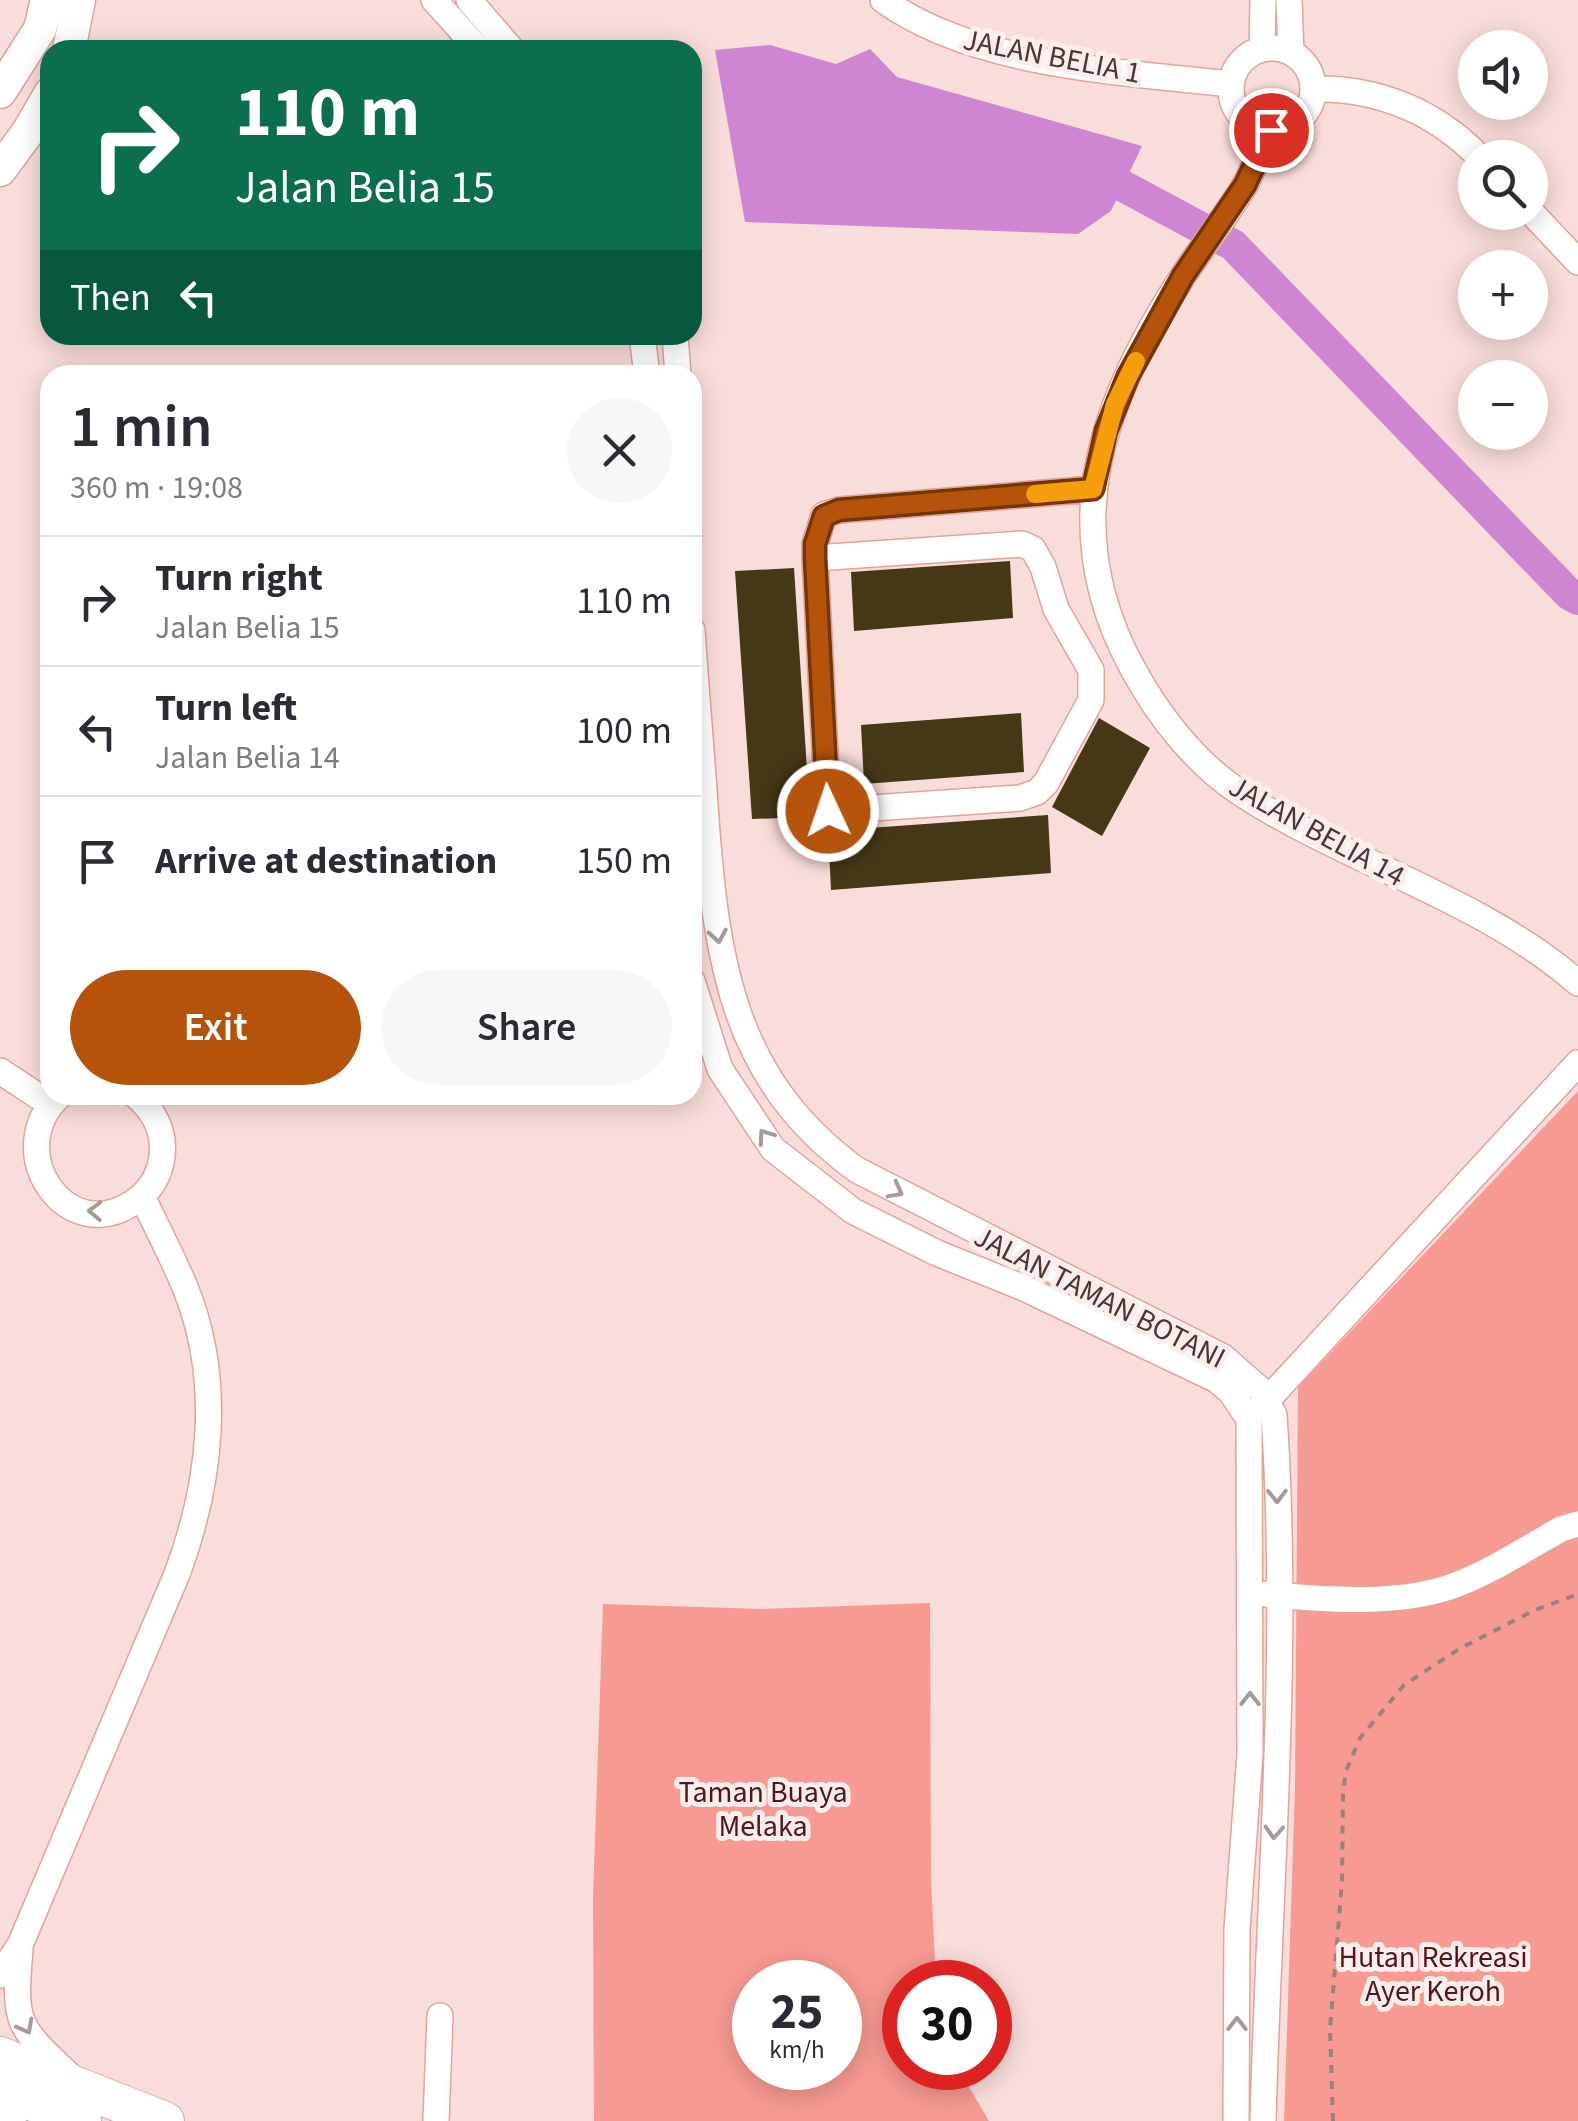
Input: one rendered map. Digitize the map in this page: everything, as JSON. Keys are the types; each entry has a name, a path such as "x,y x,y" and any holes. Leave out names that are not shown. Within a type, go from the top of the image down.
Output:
{"highway":[{"path":"0,2056 82,2105"},
{"path":"9,2102 82,2105 165,2121"}],"main road":[{"path":"0,92 40,30 47,0"},
{"path":"71,40 79,0"},
{"path":"0,170 40,111"}],"street":[{"path":"434,0 470,40"},
{"path":"469,0 503,40"},
{"name":"JALAN BELIA 1","path":"883,0 912,21 989,47 1097,70 1231,84"},
{"path":"1262,0 1262,48"},
{"path":"1289,0 1291,52"},
{"path":"1262,48 1291,52 1308,67 1314,90 1305,114 1284,128 1271,130 1258,128 1237,110 1231,84 1241,62 1262,48"},
{"path":"1314,90 1353,90 1410,108 1461,140"},
{"name":"JALAN BELIA 14","path":"1271,130 1245,185 1183,276 1115,404 1093,489 1092,544 1110,626 1141,684 1184,742 1253,801 1514,937 1578,983"},
{"path":"1548,230 1578,262"},
{"path":"815,558 1022,544 1033,548 1044,567 1056,609 1091,670 1093,685 1091,700 1046,783 1037,792 1020,798 828,811 815,558 815,544 824,516 839,510 1093,489"},
{"name":"JALAN TAMAN BOTANI","path":"702,764 717,937 740,1024 778,1093 811,1132 857,1170 1223,1357 1268,1400"},
{"name":"JALAN TAMAN BOTANI","path":"702,1013 720,1070 773,1149 854,1211 937,1253 1024,1288 1217,1380 1249,1418"},
{"path":"1236,2121 1237,1929 1250,1754 1249,1418 1578,1064"},
{"path":"0,1070 40,1091"},
{"path":"50,1105 38,1120 33,1140 40,1179 68,1207 87,1213 126,1208 142,1196 161,1165 160,1129 153,1105"},
{"path":"0,1975 20,1945 177,1574 195,1526 203,1484 209,1402 202,1345 186,1290 142,1196"},
{"path":"1263,2121 1278,1753 1276,1440 1268,1400"},
{"path":"1251,1592 1416,1596 1456,1585 1560,1529 1578,1524"},
{"path":"20,1945 18,2014 28,2037 82,2105"},
{"path":"436,2121 440,2016"}],"path":[{"path":"1333,2121 1330,2029 1342,1881 1343,1792 1346,1770 1360,1738 1404,1686 1432,1667 1532,1611 1578,1594"}],"green space":[{"name":"Hutan Rekreasi Ayer Keroh","path":"1578,1091 1578,2121 1284,2121 1295,1787 1298,1387"},
{"name":"Taman Buaya Melaka","path":"930,1603 935,1960 882,1960 882,2090 971,2090 989,2121 594,2121 593,1898 603,1604 762,1609"}],"shaded area":[{"path":"770,45 836,64 870,49 897,77 1142,146 1111,211 1078,234 745,222 715,50"}],"building":[{"path":"1010,561 1013,618 854,631 851,572"},
{"path":"794,568 810,817 752,819 735,571"},
{"path":"1021,713 1024,772 864,784 861,725"},
{"path":"1099,718 1150,748 1102,836 1052,807"},
{"path":"1048,815 1051,873 831,890 828,831"}],"waterway":[{"path":"1123,186 1233,245 1578,599"}],"slow traffic":[{"path":"1035,494 1093,489 1115,404 1136,361"}],"route":[{"path":"828,811 815,558 824,516 839,510 1093,489 1106,431 1128,376 1183,276 1245,185 1271,130"}]}
